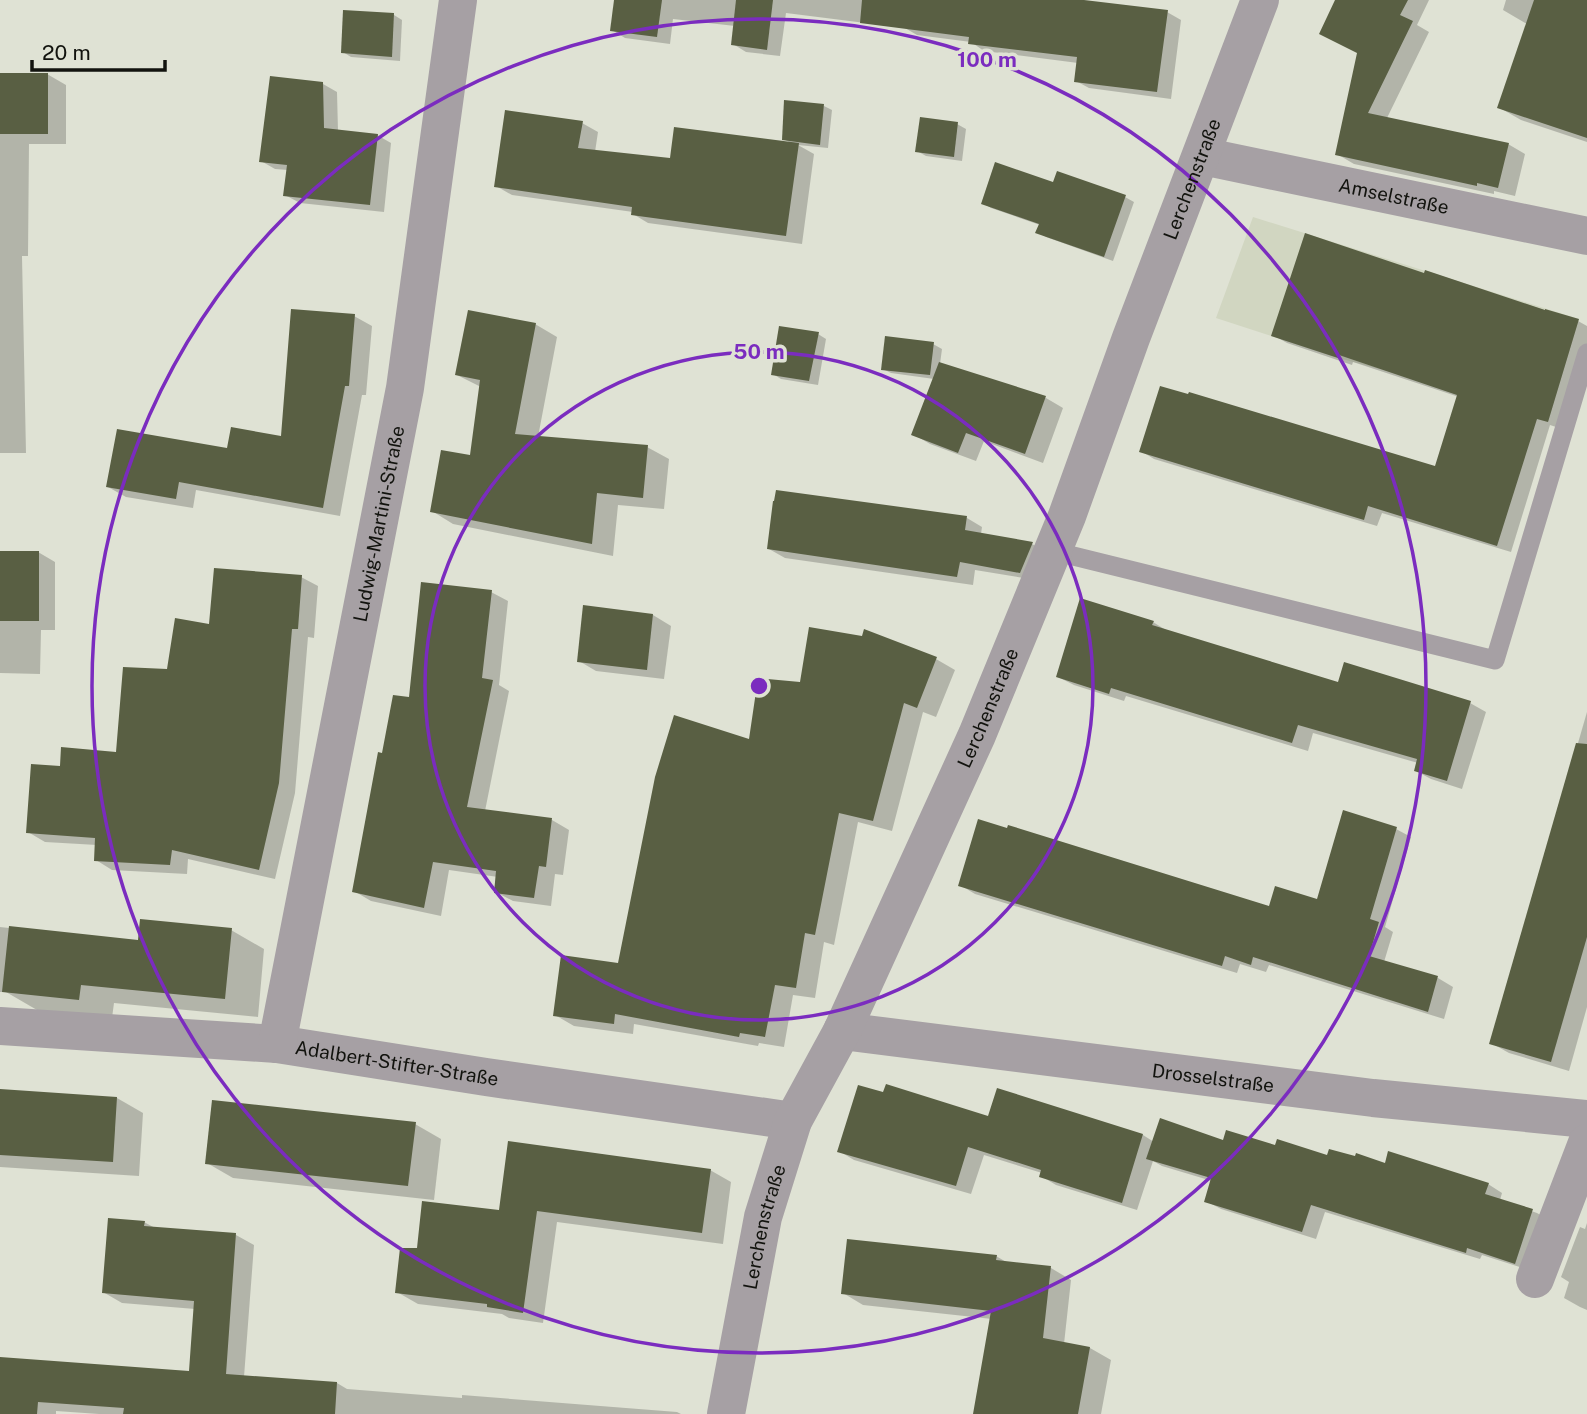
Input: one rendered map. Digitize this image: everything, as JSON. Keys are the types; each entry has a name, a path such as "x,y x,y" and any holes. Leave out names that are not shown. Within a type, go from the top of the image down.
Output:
{"street":[{"name":"Ludwig-Martini-Straße","path":"276,1044 405,388 458,0"},
{"name":"Lerchenstraße","path":"726,1414 763,1217 793,1121 842,1031 972,746 1077,490 1131,338 1260,0"},
{"name":"Amselstraße","path":"1202,156 1587,236"},
{"name":"Adalbert-Stifter-Straße","path":"0,1026 276,1044 793,1121"},
{"name":"Drosselstraße","path":"842,1031 1373,1098 1587,1119"},
{"path":"1535,1279 1587,1143"}],"lane":[{"path":"1053,551 1495,660 1587,353"}],"shaded area":[{"path":"1253,217 1579,319 1548,422 1216,318"}],"building":[{"path":"614,0 662,0 657,37 610,31"},
{"path":"736,0 773,0 767,50 731,45"},
{"path":"862,0 1084,0 1168,10 1157,92 1074,82 1077,57 968,44 969,37 860,23"},
{"path":"1335,0 1408,0 1400,15 1413,21 1368,113 1509,143 1498,188 1477,183 1477,186 1335,155 1357,53 1319,34"},
{"path":"1534,0 1587,0 1587,138 1497,108"},
{"path":"343,10 394,13 392,57 341,53"},
{"path":"0,73 48,73 48,134 0,134"},
{"path":"270,76 323,82 324,128 378,134 370,205 283,196 287,165 259,162"},
{"path":"784,100 824,104 820,145 782,140"},
{"path":"505,110 583,121 578,148 670,158 674,127 799,143 786,236 631,215 632,207 494,187"},
{"path":"920,117 958,122 954,157 915,152"},
{"path":"995,162 1053,182 1057,171 1126,195 1104,257 1035,233 1039,224 981,204"},
{"path":"1305,233 1424,273 1425,270 1579,319 1548,422 1537,419 1497,546 1368,506 1364,520 1139,452 1160,386 1188,394 1189,392 1435,466 1457,395 1339,355 1338,358 1271,336"},
{"path":"291,309 355,314 349,386 345,386 323,508 179,482 176,499 106,487 117,429 227,448 231,427 281,436"},
{"path":"468,310 536,323 515,434 648,445 643,498 597,493 592,544 430,512 441,450 470,455 480,380 455,375"},
{"path":"779,326 819,332 809,381 771,375"},
{"path":"885,336 934,342 930,375 881,370"},
{"path":"939,362 1046,396 1025,454 966,433 958,453 911,435"},
{"path":"776,490 967,516 965,530 1033,542 1020,573 960,562 957,577 767,549"},
{"path":"0,551 39,551 39,621 0,621"},
{"path":"214,568 302,575 298,629 292,629 279,783 259,870 172,850 170,865 94,861 95,838 26,833 31,764 60,766 61,747 116,752 123,667 167,669 175,618 209,624"},
{"path":"421,582 492,590 482,678 493,680 467,807 552,818 546,867 539,866 534,898 494,893 496,871 433,862 424,908 352,892 378,752 382,753 393,695 409,697"},
{"path":"1080,598 1154,621 1152,625 1338,682 1344,662 1471,701 1447,781 1414,771 1417,759 1298,725 1292,743 1111,688 1109,694 1056,677"},
{"path":"583,605 653,614 647,670 577,662"},
{"path":"809,627 862,636 864,629 937,657 917,708 904,703 873,821 839,813 815,935 805,933 796,988 775,985 765,1037 740,1033 739,1037 615,1014 614,1024 553,1016 561,955 618,963 655,777 674,715 749,739 758,678 800,682"},
{"path":"1576,743 1587,744 1587,937 1551,1062 1489,1044"},
{"path":"1343,810 1397,827 1370,919 1379,922 1369,956 1438,976 1428,1012 1253,957 1251,965 1225,956 1222,966 958,886 978,819 1007,828 1008,825 1269,906 1275,886 1317,899"},
{"path":"140,919 232,928 225,999 81,985 79,1000 2,992 9,926 138,940"},
{"path":"886,1084 988,1116 997,1088 1143,1134 1122,1203 1039,1177 1041,1170 968,1147 956,1186 837,1152 858,1085 883,1092"},
{"path":"0,1089 117,1097 113,1162 0,1155"},
{"path":"212,1100 416,1122 408,1186 205,1164"},
{"path":"1160,1118 1223,1140 1226,1130 1275,1145 1277,1139 1327,1155 1329,1149 1355,1156 1356,1153 1385,1163 1388,1151 1489,1183 1485,1194 1533,1209 1515,1264 1467,1248 1466,1253 1311,1205 1302,1232 1204,1202 1211,1178 1146,1159"},
{"path":"508,1141 711,1169 702,1233 537,1211 523,1313 487,1307 487,1304 395,1293 400,1248 417,1248 422,1201 499,1210"},
{"path":"108,1218 145,1221 144,1226 236,1233 226,1374 337,1382 335,1414 123,1414 124,1408 38,1402 37,1414 0,1414 0,1357 189,1371 194,1301 102,1293"},
{"path":"847,1239 997,1255 996,1260 1051,1266 1043,1338 1090,1347 1078,1414 973,1414 991,1311 841,1294"}]}
